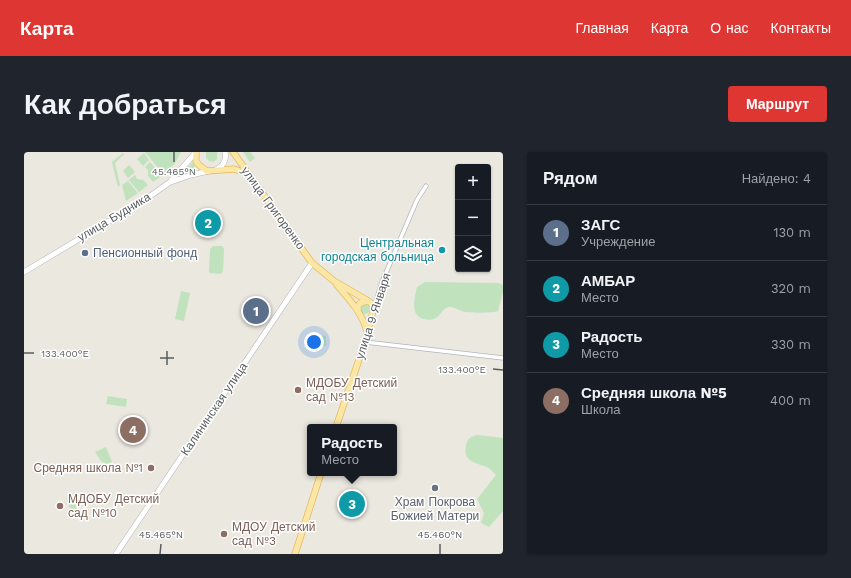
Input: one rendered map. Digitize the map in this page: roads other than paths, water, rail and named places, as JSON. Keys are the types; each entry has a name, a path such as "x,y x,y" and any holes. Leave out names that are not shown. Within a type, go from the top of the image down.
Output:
{"main road":[{"path":"196,152 196,161 198,165 202,169 213,171 224,164 225,152"},
{"name":"улица Будника","path":"24,272 146,199 170,182 196,152"},
{"name":"улица Григоренко","path":"233,152 312,263 334,281"},
{"path":"170,182 191,175 222,169 234,169 244,171 248,174"},
{"name":"Калининская улица","path":"116,554 312,263"},
{"path":"334,281 373,306 373,311 370,316 359,313"},
{"path":"334,281 359,313 368,331"},
{"path":"359,313 358,307 360,303 367,301"},
{"name":"улица 9 Января","path":"337,424 365,342 373,311"},
{"path":"295,554 320,476"}],"street":[{"name":"улица 9 Января","path":"373,311 378,292 417,200 426,186"},
{"path":"367,301 371,300 378,292"},
{"path":"365,342 503,358"}],"place":[{"name":"АМБАР","path":"208,223"},
{"name":"Центральная городская больница","path":"442,250"},
{"name":"Пенсионный фонд","path":"85,253"},
{"name":"ЗАГС","path":"256,311"},
{"name":"МДОБУ Детский сад №13","path":"298,390"},
{"name":"Средняя школа №5","path":"133,430"},
{"name":"Средняя школа №1","path":"151,468"},
{"name":"Храм Покрова Божией Матери","path":"435,488"},
{"name":"Радость","path":"352,504"},
{"name":"МДОБУ Детский сад №10","path":"60,506"},
{"name":"МДОУ Детский сад №3","path":"224,534"}]}
